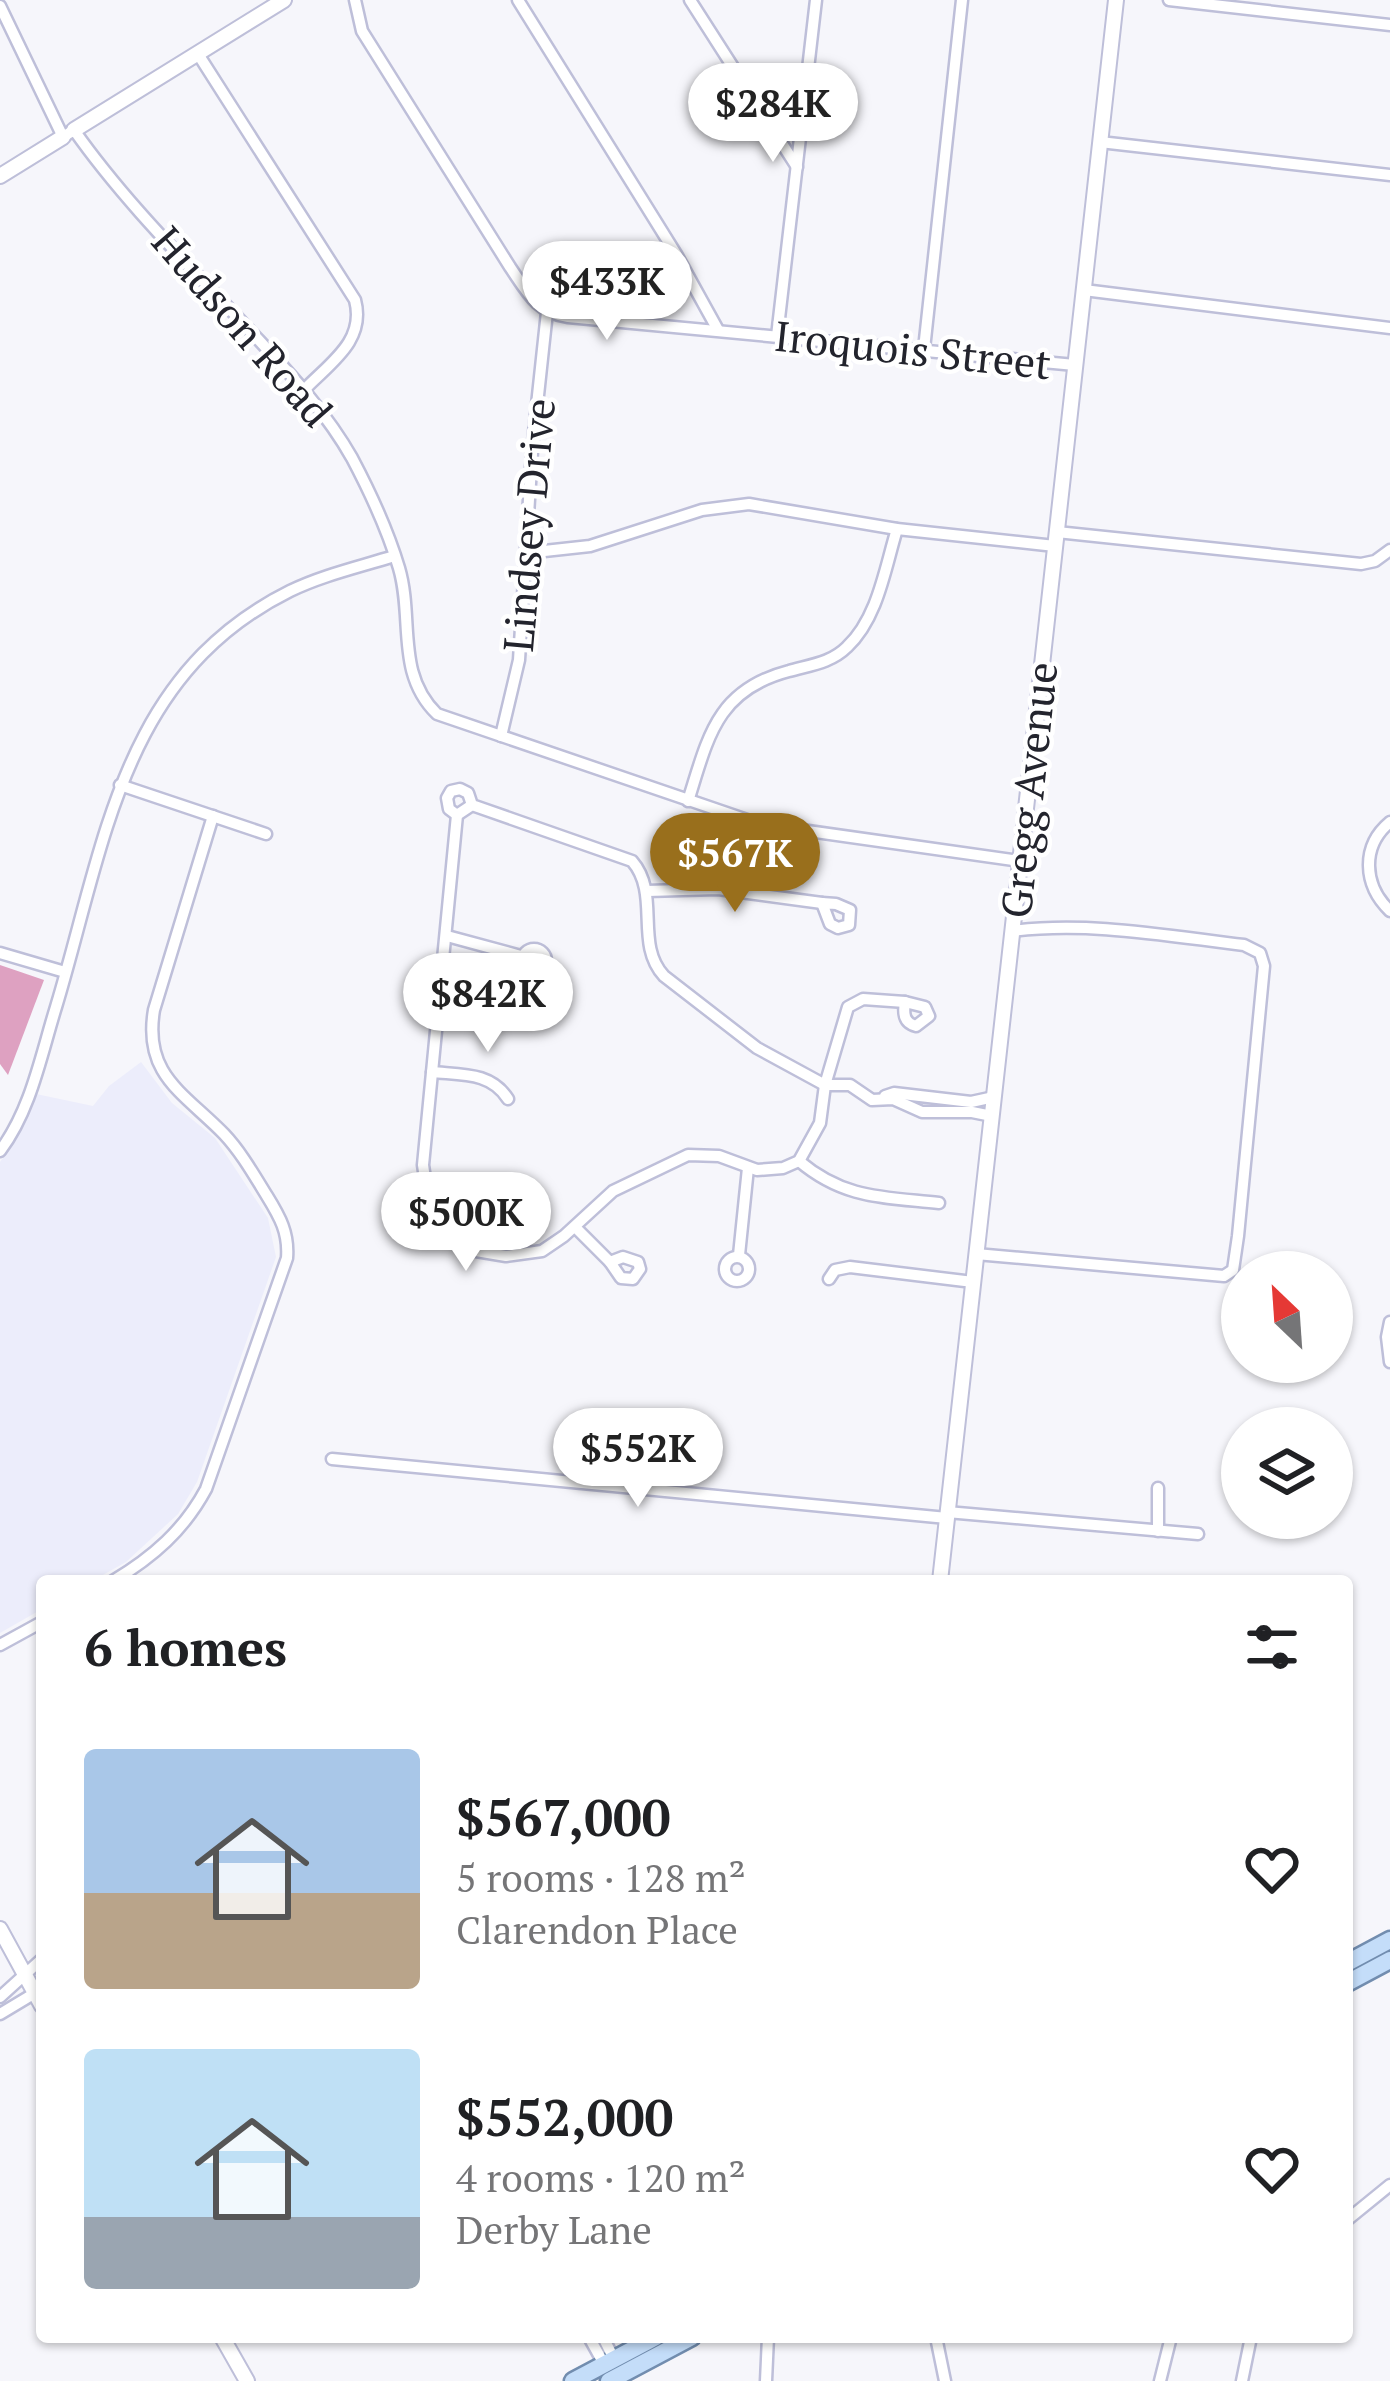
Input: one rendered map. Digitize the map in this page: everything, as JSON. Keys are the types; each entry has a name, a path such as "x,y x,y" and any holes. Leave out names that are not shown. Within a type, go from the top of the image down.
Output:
{"main road":[{"path":"1353,1960 1390,1940"},
{"path":"1353,1980 1390,1960"},
{"path":"609,2368 647,2343"},
{"path":"573,2381 676,2343"}],"street":[{"path":"0,176 284,0"},
{"path":"355,0 362,31 534,304 547,312"},
{"path":"518,0 718,330"},
{"path":"690,0 796,167"},
{"path":"777,336 816,0"},
{"path":"924,349 962,0"},
{"name":"Gregg Avenue","path":"941,1575 1116,0"},
{"path":"1169,0 1390,25"},
{"name":"Hudson Road","path":"0,6 69,133 304,389 353,461 394,556 404,593 409,669 416,689 437,714 759,824 1020,860"},
{"path":"198,54 355,300 358,326 351,342 304,389"},
{"path":"1100,142 1390,175"},
{"path":"1084,290 1390,328"},
{"name":"Iroquois Street","path":"547,312 1075,365"},
{"name":"Lindsey Drive","path":"501,736 519,660 547,312"},
{"path":"526,553 612,541 702,510 733,505 780,507 897,529 1361,564 1390,550"},
{"path":"688,801 707,741 730,701 773,676 829,660 853,642 873,606 897,529"},
{"path":"0,1151 27,1101 120,785 158,707 215,640 252,613 292,590 394,556"},
{"path":"120,785 266,834"},
{"path":"904,1002 863,999 848,1007 825,1085 820,1123 799,1161 774,1169 748,1168 719,1156 688,1155 613,1191 542,1251 518,1256 477,1254 457,1242 445,1225 424,1175 457,815 446,802 451,791 465,790 472,805 626,858 640,871 646,891 650,956 658,970 757,1048 825,1085 850,1085 872,1100 893,1099 931,1114 992,1116"},
{"path":"457,815 472,805"},
{"path":"122,1575 162,1547 206,1489 287,1252 283,1224 246,1162 184,1100 159,1065 151,1042 154,1010 213,816"},
{"path":"1390,822 1376,833 1368,869 1373,887 1390,911"},
{"path":"646,891 718,889 822,903"},
{"path":"976,1254 1214,1276 1231,1273 1238,1235 1264,966 1256,950 1221,942 1050,926 1012,931"},
{"path":"447,936 521,956"},
{"path":"0,953 65,972"},
{"path":"432,1072 488,1078 508,1099"},
{"path":"872,1100 894,1093 971,1102 994,1096"},
{"path":"799,1161 829,1183 860,1195 939,1203"},
{"path":"739,1256 748,1168"},
{"path":"575,1227 610,1262"},
{"path":"830,1279 835,1270 850,1268 973,1282"},
{"path":"1390,1322 1390,1362"},
{"path":"332,1459 1198,1534"},
{"path":"1158,1488 1158,1531"},
{"path":"0,1645 36,1625"},
{"path":"0,1929 36,1996"},
{"path":"0,1997 36,1965"},
{"path":"0,2014 36,2001"},
{"path":"1353,2215 1390,2185"},
{"path":"225,2343 247,2381"},
{"path":"766,2381 767,2343"},
{"path":"937,2343 945,2381"},
{"path":"1160,2381 1170,2343"},
{"path":"1242,2381 1250,2343"}],"shaded area":[{"path":"0,965 44,980 8,1075 0,1064"},
{"path":"141,1062 172,1103 215,1138 268,1218 276,1257 197,1482 178,1514 126,1562 103,1575 36,1575 36,1612 0,1633 0,1162 21,1131 36,1094 93,1106 109,1086"}]}
